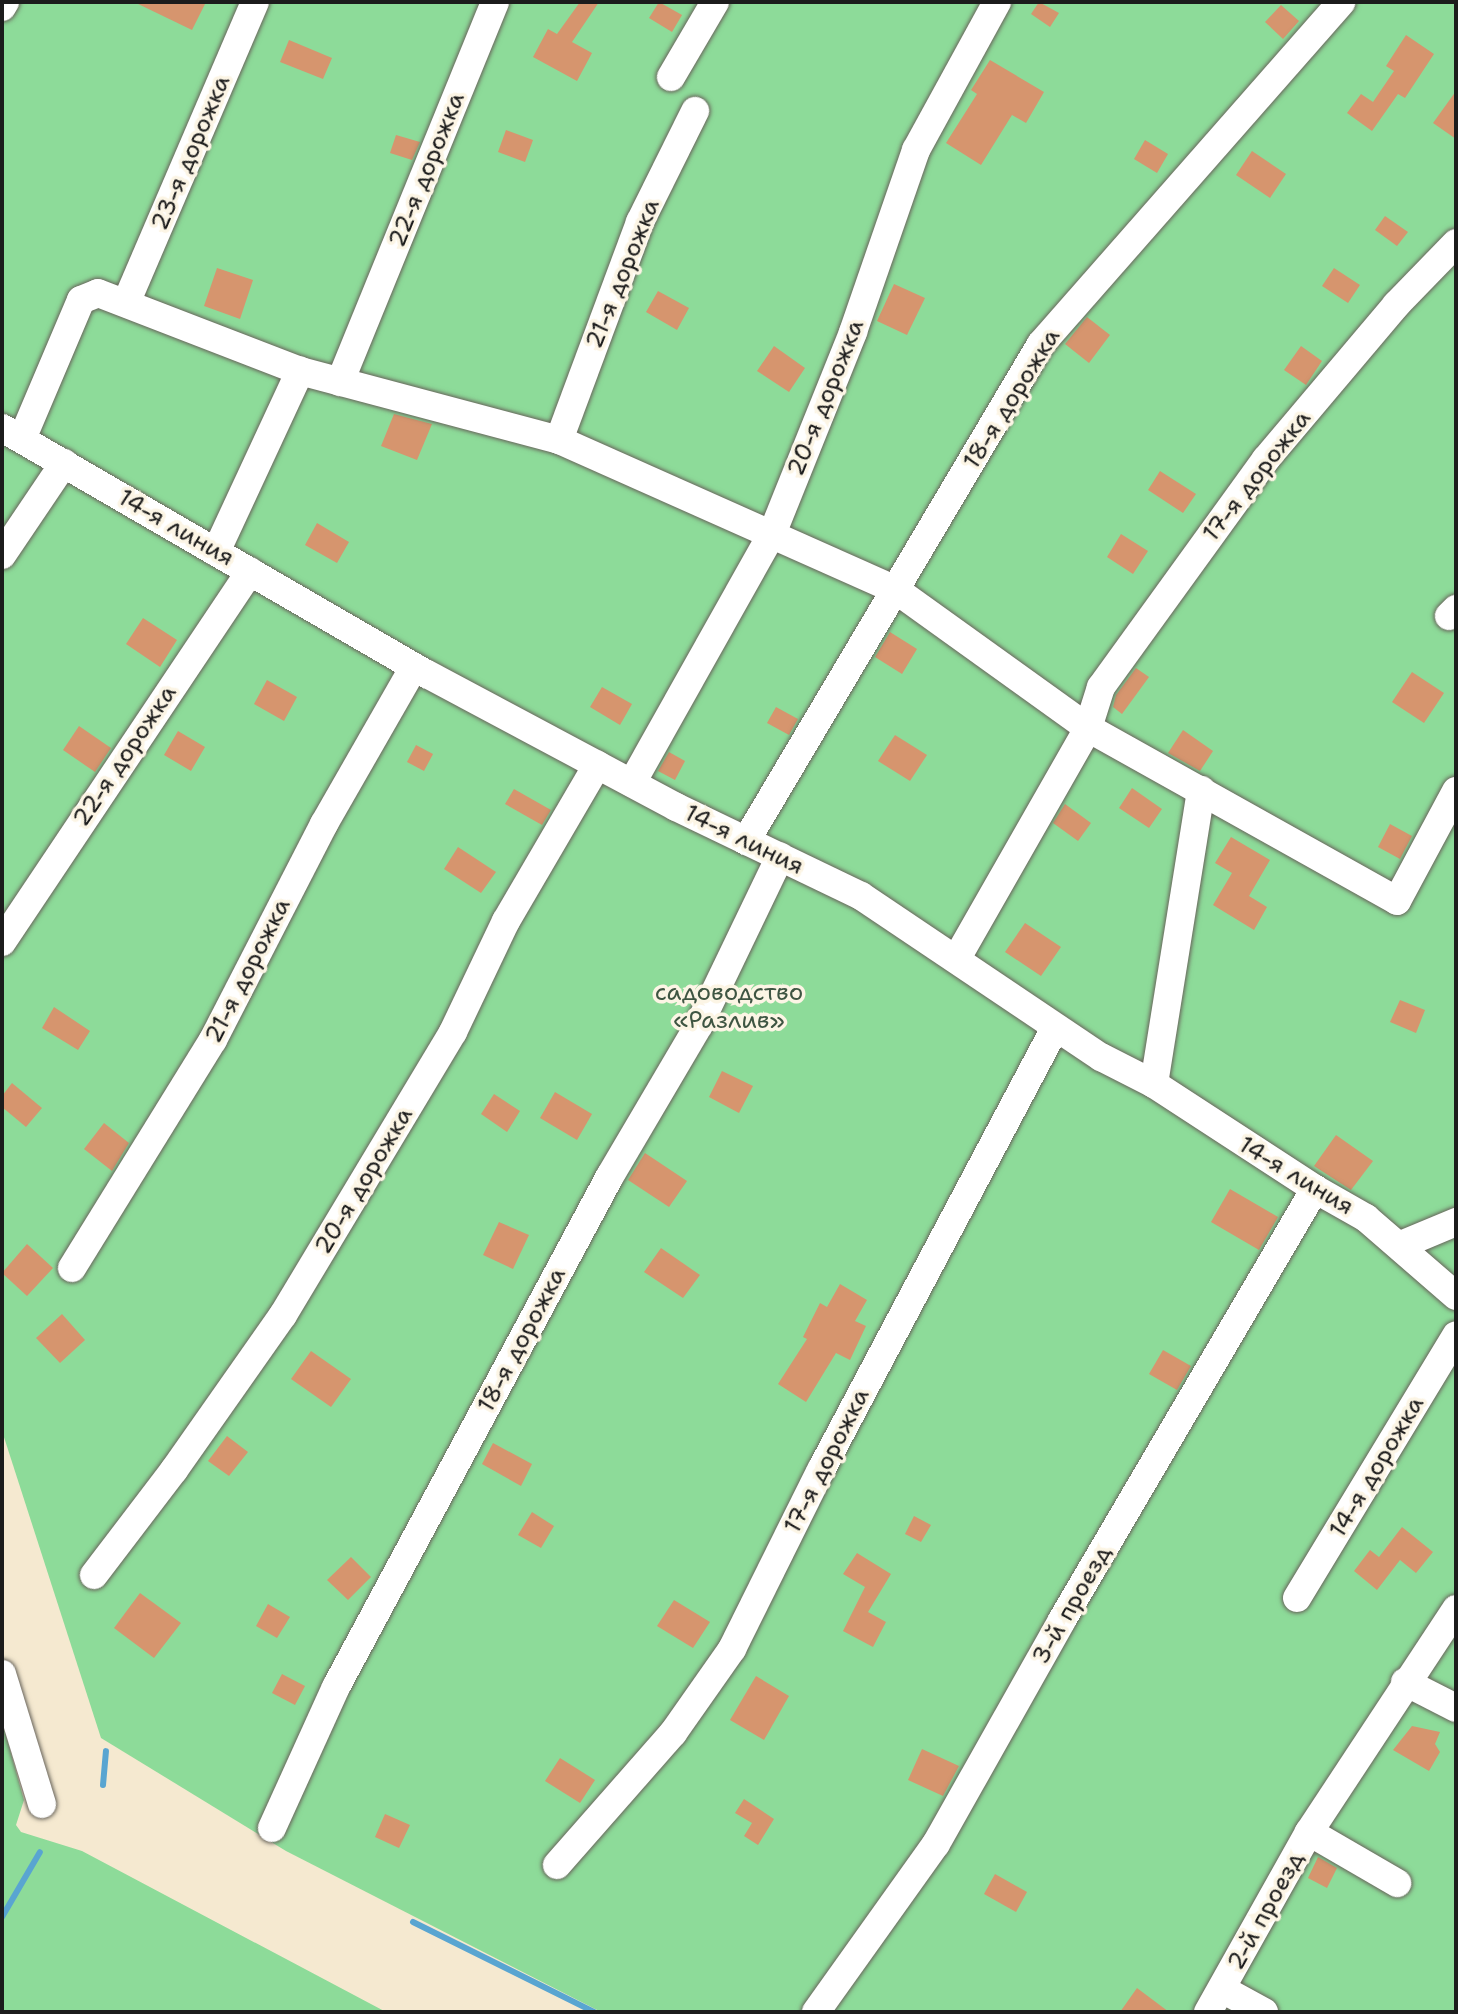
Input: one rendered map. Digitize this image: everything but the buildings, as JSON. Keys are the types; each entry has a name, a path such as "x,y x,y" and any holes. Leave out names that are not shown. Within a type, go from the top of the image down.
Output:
{"street":[{"name":"23-я дорожка","path":"126,303 255,2"},
{"name":"22-я дорожка","path":"340,382 495,2"},
{"path":"671,77 715,2"},
{"name":"20-я дорожка","path":"632,783 772,534 853,332 916,150 997,2"},
{"name":"18-я дорожка","path":"746,841 1041,344 1341,2"},
{"name":"21-я дорожка","path":"559,440 640,222 695,111"},
{"name":"17-я дорожка","path":"957,958 1088,728 1101,687 1266,459 1396,305 1456,243"},
{"path":"12,434 81,300 98,293 300,371 559,440 896,590 1088,728 1397,901 1456,791"},
{"path":"216,552 300,371"},
{"name":"14-я линия","path":"12,434 414,667 632,783 861,896 957,958 1055,1028 1101,1057 1154,1084 1315,1189 1366,1218 1401,1245 1456,1296"},
{"path":"2,555 64,463"},
{"name":"22-я дорожка","path":"2,942 250,571"},
{"name":"21-я дорожка","path":"72,1268 213,1040 324,824 414,667"},
{"name":"20-я дорожка","path":"94,1575 174,1470 283,1315 453,1032 506,921 597,765"},
{"path":"1154,1084 1201,790"},
{"name":"18-я дорожка","path":"272,1828 336,1687 610,1176 699,1025 780,857"},
{"name":"17-я дорожка","path":"557,1865 673,1733 732,1649 821,1470 1055,1028"},
{"name":"3-й проезд","path":"816,2012 936,1844 1062,1620 1315,1189"},
{"path":"1401,1245 1456,1222"},
{"name":"14-я дорожка","path":"1297,1598 1456,1335"},
{"name":"2-й проезд","path":"1264,2012 1215,2001 1309,1832 1405,1682 1456,1609"},
{"path":"2,1674 42,1804"},
{"path":"1405,1682 1456,1708"},
{"name":"2-й проезд","path":"1309,1832 1397,1883"}],"green space":[{"name":"садоводство «Разлив»","path":"2,2 1456,2 1456,2012 601,2012 286,1851 101,1738 2,1431"},
{"path":"2,1721 24,1800 16,1825 21,1832 82,1851 386,2012 2,2012"}],"waterway":[{"path":"103,1785 106,1751"},
{"path":"2,1917 40,1852"},
{"path":"413,1922 594,2012"}]}
